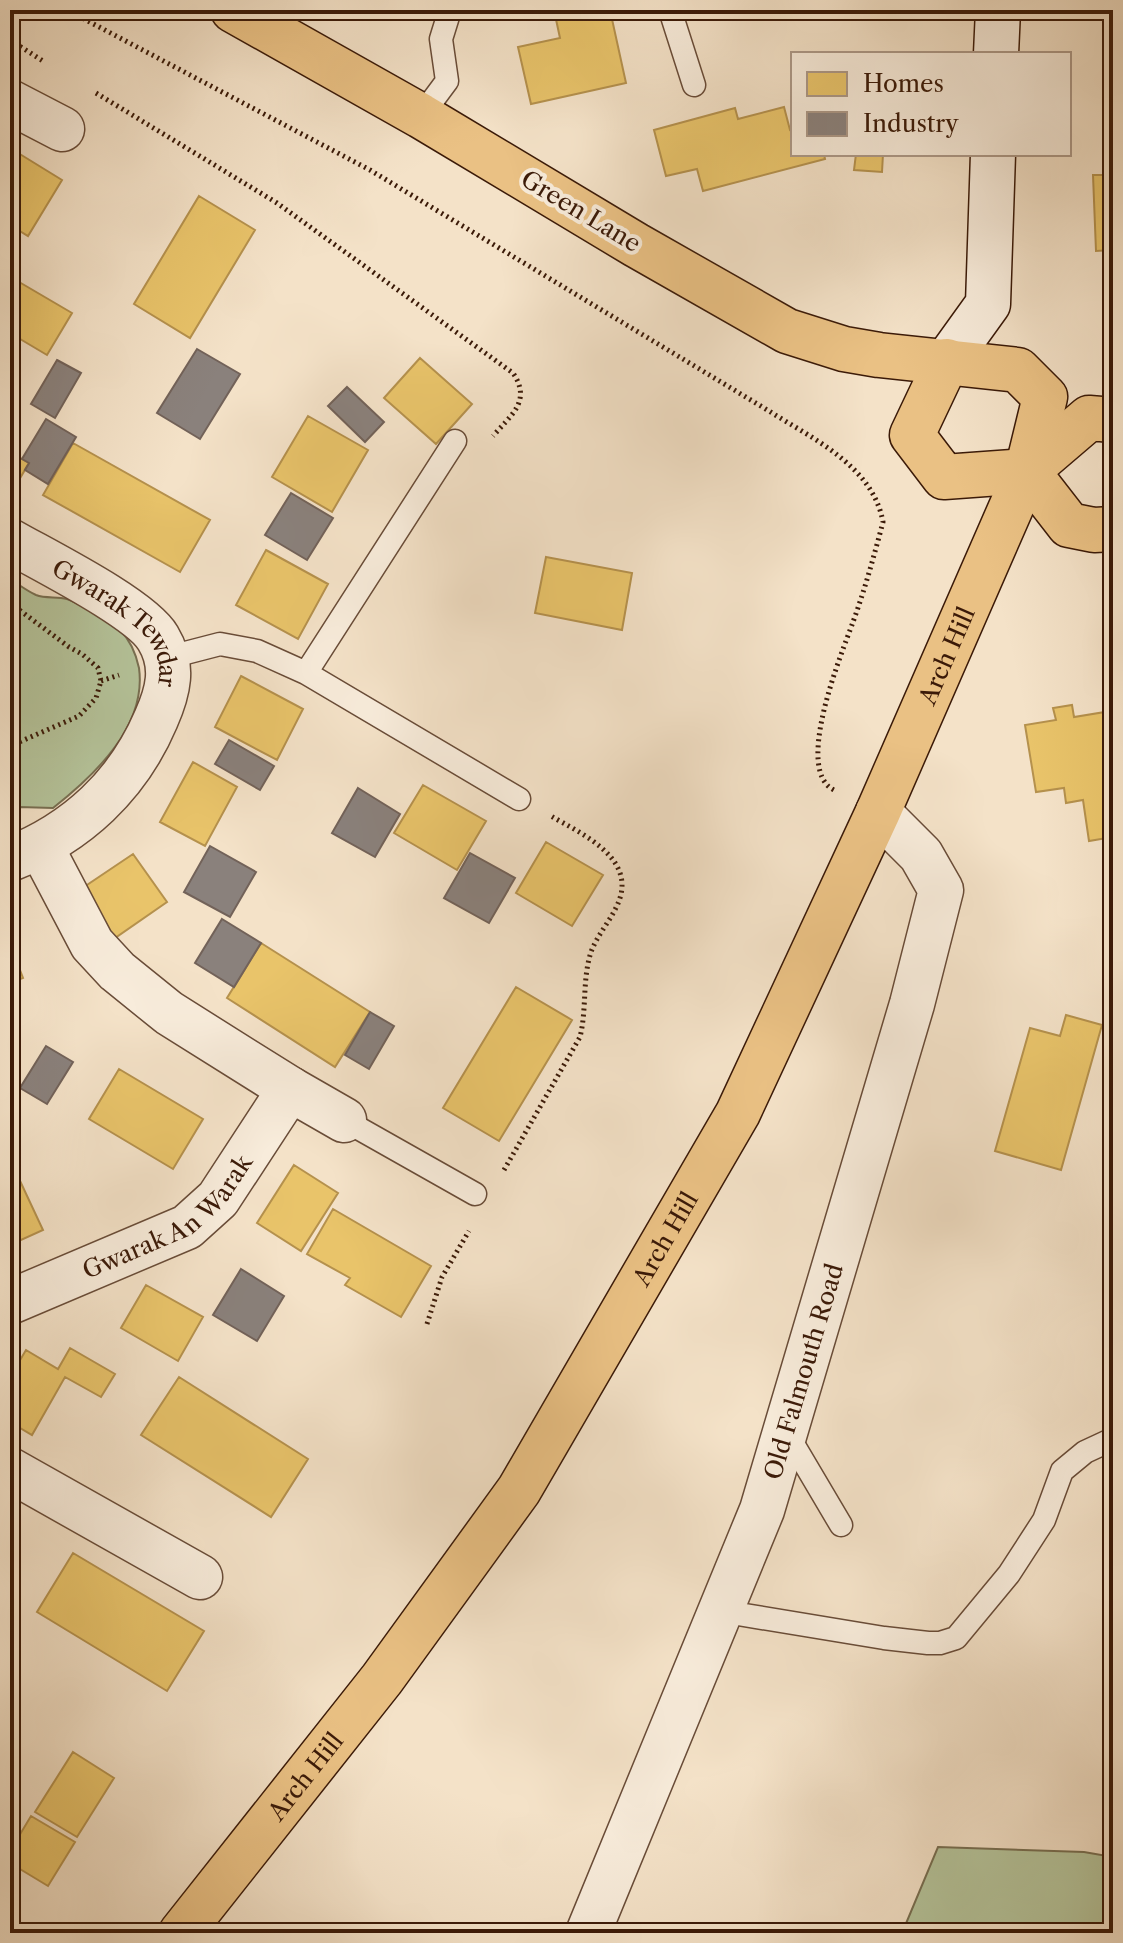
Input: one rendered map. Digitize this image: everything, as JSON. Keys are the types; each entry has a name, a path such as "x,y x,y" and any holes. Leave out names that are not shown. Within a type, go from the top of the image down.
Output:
{"highway":[{"name":"Green Lane","path":"233,10 421,116 787,331 844,349 947,361"},
{"path":"1027,471 1045,397 1018,370 947,361 912,435 944,477 1027,471 1089,418 1113,420"},
{"name":"Arch Hill","path":"181,1933 382,1679 519,1490 738,1113 878,812 1027,471"},
{"path":"1027,471 1069,525 1094,530 1113,529"}],"street":[{"path":"996,52 998,10"},
{"path":"10,102 62,129"},
{"path":"947,361 988,304 993,156"},
{"name":"Gwarak Tewdar","path":"10,541 93,588 144,622 158,637 171,681 163,704 126,774 92,810 26,853"},
{"name":"Old Falmouth Road","path":"588,1933 762,1510 912,1004 941,890 921,855 878,812"},
{"path":"26,853 92,944 117,971 169,1013 344,1120"},
{"name":"Gwarak An Warak","path":"10,1302 187,1227 218,1199 290,1089"},
{"path":"10,1470 200,1577"}],"lane":[{"path":"421,116 447,81 441,39 450,10"},
{"path":"670,10 694,85"},
{"path":"306,673 455,441"},
{"path":"166,658 220,644 257,651 306,673 519,799"},
{"path":"344,1120 475,1194"},
{"path":"785,1431 841,1525"},
{"path":"720,1611 884,1638 928,1643 956,1638 1009,1574 1044,1520 1062,1471 1085,1452 1113,1439"}],"path":[{"path":"67,10 370,170 782,420 856,471 880,504 883,522 821,718 819,769 829,788 878,812"},
{"path":"10,40 50,65"},
{"path":"90,89 277,203 513,373 520,383 520,404 475,457 455,441"},
{"path":"10,603 82,654 98,668 101,681 96,698 79,716 10,746"},
{"path":"501,1174 580,1037 585,1017 585,983 591,951 621,897 621,873 603,847 535,805 519,799"},
{"path":"427,1324 442,1277 472,1226"}],"green space":[{"path":"10,579 36,595 72,601 109,622 127,638 139,668 135,710 115,747 85,780 53,808 19,807 10,811"},
{"path":"938,1847 1084,1852 1113,1857 1113,1933 902,1933"}],"building: Homes":[{"path":"554,10 610,10 626,83 531,104 518,47 560,38"},
{"path":"784,107 791,130 791,156 824,156 825,159 703,191 697,169 666,176 654,130 735,108 738,119"},
{"path":"10,148 62,180 28,236 10,225"},
{"path":"856,156 883,156 882,172 854,170"},
{"path":"1093,175 1113,175 1113,256 1112,250 1096,251"},
{"path":"199,196 255,230 190,338 134,304"},
{"path":"14,279 72,313 47,355 10,333 10,286"},
{"path":"420,358 472,404 436,444 384,398"},
{"path":"308,416 368,450 332,512 272,477"},
{"path":"73,443 210,520 180,572 43,495"},
{"path":"10,452 29,463 10,495"},
{"path":"266,550 328,584 298,639 236,605"},
{"path":"546,557 632,573 622,630 535,613"},
{"path":"241,676 303,709 277,760 215,727"},
{"path":"1072,705 1074,717 1105,712 1107,726 1113,726 1113,837 1089,841 1083,800 1066,803 1064,788 1036,792 1025,725 1056,720 1053,708"},
{"path":"193,762 237,787 205,846 160,822"},
{"path":"423,785 486,821 457,870 394,833"},
{"path":"546,842 603,875 572,926 516,893"},
{"path":"133,854 167,902 115,938 81,889"},
{"path":"261,943 370,1012 335,1067 227,998"},
{"path":"10,944 23,978 10,983"},
{"path":"516,987 572,1020 499,1141 443,1108"},
{"path":"1066,1015 1102,1025 1061,1170 995,1151 1030,1028 1060,1036"},
{"path":"119,1069 203,1119 173,1169 89,1119"},
{"path":"294,1165 338,1193 301,1251 257,1223"},
{"path":"14,1168 43,1230 10,1245 10,1170"},
{"path":"333,1209 431,1266 401,1317 345,1285 350,1278 307,1254"},
{"path":"146,1285 203,1317 178,1361 121,1328"},
{"path":"70,1348 115,1374 101,1397 65,1377 32,1435 10,1422 10,1377 26,1350 58,1369"},
{"path":"179,1377 308,1459 271,1517 141,1435"},
{"path":"73,1553 204,1631 167,1691 37,1612"},
{"path":"73,1752 114,1778 77,1837 35,1812"},
{"path":"31,1816 75,1842 48,1886 10,1863 10,1851"}],"building: Industry":[{"path":"197,349 240,374 200,439 157,413"},
{"path":"57,360 81,373 55,418 31,404"},
{"path":"347,387 384,422 365,442 328,406"},
{"path":"46,419 76,437 48,484 25,470 29,463 22,459"},
{"path":"291,493 333,518 307,560 265,535"},
{"path":"229,740 274,766 260,790 215,764"},
{"path":"358,788 400,814 375,857 332,833"},
{"path":"210,846 256,872 230,917 184,892"},
{"path":"470,853 515,878 489,923 444,898"},
{"path":"222,919 261,943 234,987 195,963"},
{"path":"370,1012 394,1026 369,1069 345,1055"},
{"path":"46,1046 73,1062 47,1104 20,1088"},
{"path":"241,1269 284,1296 257,1341 213,1315"}]}
